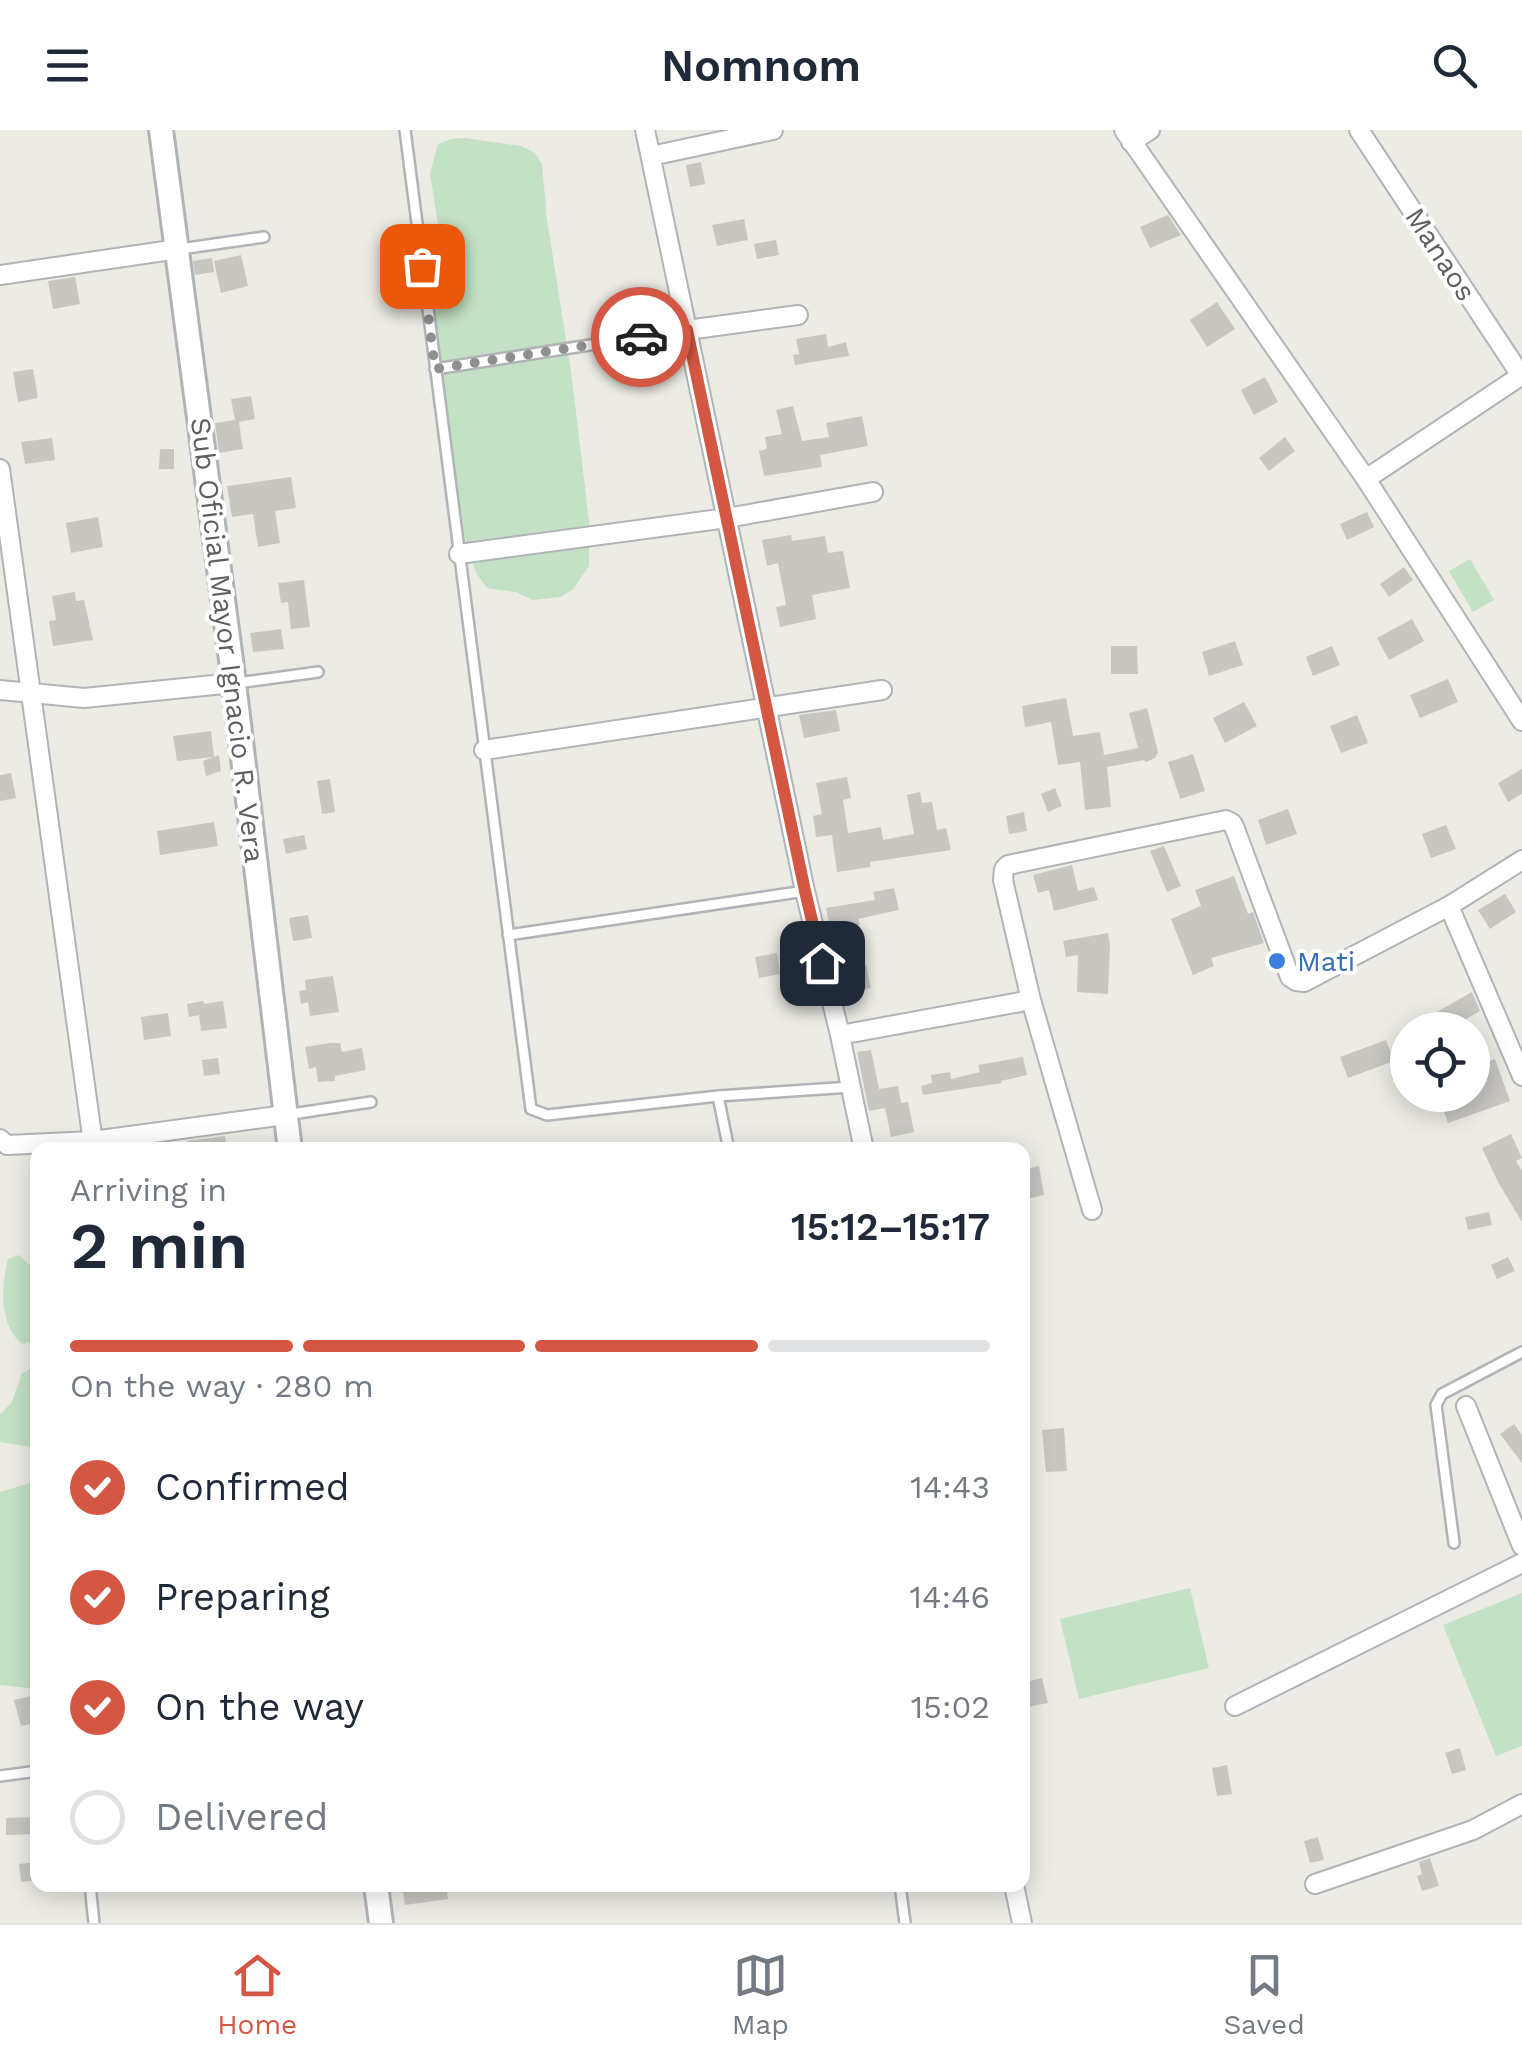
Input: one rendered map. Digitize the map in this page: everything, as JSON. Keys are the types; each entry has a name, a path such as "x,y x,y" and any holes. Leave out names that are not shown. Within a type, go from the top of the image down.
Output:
{"street":[{"name":"Sub Oficial Mayor Ignacio R. Vera","path":"161,130 234,683 289,1142"},
{"path":"645,130 805,891 862,1142"},
{"path":"651,156 773,130"},
{"path":"1150,130 1127,136 1366,479 1522,721"},
{"name":"Manaos","path":"1360,130 1522,376"},
{"path":"0,276 178,249"},
{"path":"687,330 798,314"},
{"path":"1366,479 1522,376"},
{"path":"0,469 92,1142"},
{"path":"459,554 727,518 873,492"},
{"path":"0,690 84,698 234,683"},
{"path":"484,750 882,690"},
{"path":"1092,1210 1032,1000 1003,880 1004,869 1014,862 1226,820 1235,829 1290,976 1304,982 1449,906 1522,860"},
{"path":"1449,906 1522,1076"},
{"path":"840,1035 1032,1000"},
{"path":"118,1142 285,1115"},
{"path":"0,1139 7,1144 30,1145"},
{"path":"1466,1406 1522,1546"},
{"path":"1235,1706 1522,1563"},
{"path":"1315,1884 1473,1830 1522,1804"},
{"path":"377,1892 381,1923"},
{"path":"1015,1892 1022,1923"}],"lane":[{"path":"404,130 530,1104 535,1112 546,1114 850,1087"},
{"path":"178,249 264,237"},
{"path":"435,369 687,330"},
{"path":"234,683 318,672"},
{"path":"508,935 805,891"},
{"path":"718,1096 727,1142"},
{"path":"285,1115 372,1102"},
{"path":"1454,1543 1436,1411 1438,1400 1442,1394 1522,1352"},
{"path":"0,1776 30,1772"},
{"path":"91,1892 94,1923"},
{"path":"901,1892 905,1923"}],"green space":[{"path":"465,138 521,146 535,153 542,164 589,521 589,566 573,589 561,597 533,600 516,592 487,588 476,573 454,502 433,324 439,231 430,173 438,144"},
{"path":"1470,559 1494,600 1473,612 1449,571"},
{"path":"19,1255 30,1265 30,1342 22,1344 6,1317 3,1295 8,1259"},
{"path":"30,1369 30,1447 0,1442 0,1414 12,1402 22,1373"},
{"path":"30,1483 30,1688 0,1685 0,1492"},
{"path":"1190,1588 1209,1668 1079,1699 1060,1619"},
{"path":"1522,1593 1522,1746 1496,1756 1443,1625"}],"building":[{"path":"701,162 705,184 690,187 686,165"},
{"path":"1168,215 1181,235 1150,248 1140,227"},
{"path":"744,219 748,240 717,246 712,225"},
{"path":"776,240 779,255 757,259 754,244"},
{"path":"241,255 248,286 221,293 214,261"},
{"path":"212,258 214,272 195,275 193,261"},
{"path":"75,277 80,304 53,309 48,281"},
{"path":"1217,302 1235,329 1207,347 1190,320"},
{"path":"826,334 828,347 846,342 849,356 795,365 793,355 799,354 796,339"},
{"path":"33,369 38,398 18,402 13,372"},
{"path":"1265,377 1278,402 1254,415 1241,390"},
{"path":"251,396 255,419 239,422 243,449 219,453 215,423 235,420 231,399"},
{"path":"793,406 802,441 829,437 826,423 862,416 868,446 820,455 822,467 764,476 759,451 767,449 765,437 782,434 776,410"},
{"path":"1285,437 1295,451 1269,471 1259,458"},
{"path":"52,438 55,460 25,464 21,442"},
{"path":"160,449 174,449 174,469 159,469"},
{"path":"291,477 296,508 275,511 280,543 258,547 253,514 232,517 227,486"},
{"path":"1367,512 1374,527 1347,540 1340,524"},
{"path":"98,517 103,547 71,553 66,523"},
{"path":"791,535 792,541 825,536 828,553 843,551 850,588 812,595 816,619 780,627 776,607 786,605 778,563 767,566 762,540"},
{"path":"1404,567 1413,580 1389,597 1380,584"},
{"path":"304,580 310,627 291,629 288,602 281,603 278,583"},
{"path":"75,592 76,601 84,600 93,640 53,646 49,621 56,620 52,596"},
{"path":"1412,619 1424,641 1389,660 1377,638"},
{"path":"281,629 284,649 253,652 250,633"},
{"path":"1235,641 1243,665 1209,676 1202,652"},
{"path":"1111,646 1137,646 1138,674 1111,674"},
{"path":"1332,646 1340,665 1313,676 1306,657"},
{"path":"1448,679 1458,702 1420,718 1410,695"},
{"path":"1066,698 1073,736 1100,732 1104,755 1138,748 1129,713 1147,708 1158,752 1146,762 1107,767 1111,807 1085,810 1080,762 1058,765 1051,722 1025,727 1022,706"},
{"path":"1244,702 1257,726 1225,743 1213,718"},
{"path":"836,710 840,731 804,738 799,715"},
{"path":"1357,715 1368,743 1341,753 1330,726"},
{"path":"211,731 214,757 177,761 173,736"},
{"path":"1193,754 1205,791 1180,799 1168,762"},
{"path":"219,755 221,771 206,776 203,761"},
{"path":"1522,769 1522,794 1508,802 1498,783"},
{"path":"11,773 16,798 0,801 0,775"},
{"path":"847,777 851,798 843,800 848,833 881,827 883,840 914,834 907,795 920,792 922,803 932,802 937,830 946,828 951,850 870,862 871,867 837,872 832,835 816,837 813,816 822,814 816,783"},
{"path":"330,779 335,812 322,814 317,781"},
{"path":"1055,788 1062,806 1048,812 1041,794"},
{"path":"1288,809 1297,834 1266,845 1258,820"},
{"path":"1024,812 1027,831 1009,834 1006,816"},
{"path":"214,822 218,846 160,855 157,831"},
{"path":"1446,825 1456,849 1431,858 1422,834"},
{"path":"304,835 307,849 286,854 283,839"},
{"path":"1164,846 1181,886 1167,892 1150,851"},
{"path":"1072,865 1078,891 1094,887 1098,900 1054,911 1049,890 1038,893 1033,875"},
{"path":"1234,876 1264,943 1211,958 1214,966 1193,975 1171,919 1201,906 1195,890"},
{"path":"894,888 899,910 858,919 860,925 831,932 826,908 875,900 873,892"},
{"path":"1505,894 1516,912 1490,929 1478,910"},
{"path":"308,915 312,938 293,941 289,918"},
{"path":"1108,933 1108,994 1077,992 1078,955 1066,957 1063,941"},
{"path":"777,953 780,974 759,978 755,957"},
{"path":"866,965 871,988 843,994 837,971"},
{"path":"333,976 339,1012 310,1016 308,1002 301,1004 299,991 306,990 305,980"},
{"path":"1472,992 1480,1011 1478,1012 1437,1012"},
{"path":"223,1001 227,1028 201,1031 199,1015 189,1017 187,1004"},
{"path":"168,1013 171,1036 144,1040 141,1017"},
{"path":"1386,1040 1390,1050 1390,1062 1348,1078 1340,1057"},
{"path":"340,1043 342,1052 362,1048 366,1070 335,1076 335,1081 318,1082 316,1067 309,1069 305,1047"},
{"path":"871,1050 879,1089 898,1086 901,1103 908,1102 914,1132 891,1137 885,1108 869,1111 857,1052"},
{"path":"1023,1057 1027,1075 1002,1083 923,1095 921,1086 932,1083 931,1075 950,1072 951,1079 980,1072 978,1065"},
{"path":"218,1058 220,1074 204,1076 202,1060"},
{"path":"1495,1059 1510,1101 1490,1108 1490,1061"},
{"path":"1444,1112 1479,1112 1448,1123"},
{"path":"1511,1134 1522,1158 1516,1161 1522,1171 1522,1222 1482,1148"},
{"path":"225,1136 226,1142 187,1142"},
{"path":"1039,1166 1044,1195 1030,1198 1030,1168"},
{"path":"1489,1212 1492,1225 1468,1230 1465,1217"},
{"path":"1508,1257 1515,1271 1497,1279 1491,1265"},
{"path":"1514,1424 1522,1435 1522,1463 1500,1434"},
{"path":"1064,1428 1067,1471 1046,1472 1042,1430"},
{"path":"1042,1678 1048,1703 1030,1706 1030,1681"},
{"path":"30,1696 30,1724 21,1726 14,1700"},
{"path":"1460,1748 1466,1770 1452,1774 1445,1753"},
{"path":"1227,1765 1232,1794 1217,1796 1212,1768"},
{"path":"30,1817 30,1834 6,1835 6,1818"},
{"path":"1318,1837 1324,1860 1310,1863 1304,1841"},
{"path":"1430,1858 1439,1886 1422,1891 1417,1876 1422,1874 1419,1862"},
{"path":"30,1863 30,1881 21,1882 19,1864"},
{"path":"403,1892 447,1892 448,1899 405,1905"}],"way so far":[{"path":"422,266 435,369 641,337"}],"place":[{"name":"Mati","path":"1277,961"}],"route":[{"path":"641,337 687,330 822,963"}]}
